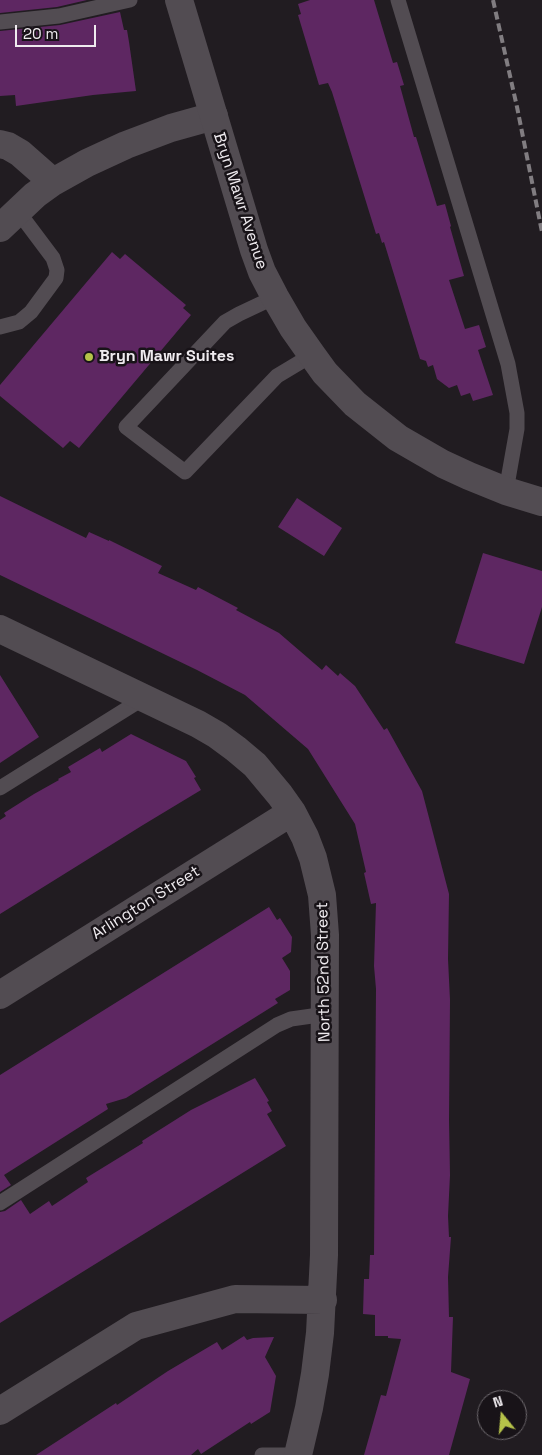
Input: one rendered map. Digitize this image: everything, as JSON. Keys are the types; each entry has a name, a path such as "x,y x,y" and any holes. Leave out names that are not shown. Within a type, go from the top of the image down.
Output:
{"street":[{"name":"Bryn Mawr Avenue","path":"179,0 262,272 293,328 312,355 355,404 398,438 443,464 506,491 542,502"},
{"path":"9,219 34,195 87,163 126,145 171,128 214,116"},
{"path":"0,144 20,153 53,182"},
{"name":"North 52nd Street","path":"0,629 198,724 217,735 255,765 269,780 292,812 313,858 322,895 326,935 323,1300 315,1374 298,1455"},
{"name":"Arlington Street","path":"0,995 292,812"},
{"path":"0,1412 136,1326 235,1299 323,1300"}],"lane":[{"path":"0,22 59,16 130,0"},
{"path":"398,0 508,364 517,413 517,429 506,491"},
{"path":"0,327 20,322 31,312 56,278 57,270 53,258 9,219"},
{"path":"275,298 226,322 126,426 186,472 277,376 312,355"},
{"path":"0,788 144,698"},
{"path":"0,1203 276,1025 291,1019 326,1014"},
{"path":"262,1455 291,1455"}],"building":[{"path":"0,0 87,0 57,7 0,13"},
{"path":"310,0 374,0 393,63 397,62 404,85 400,86 414,137 416,137 437,206 445,204 464,276 449,280 465,329 479,325 486,347 478,350 493,395 473,401 470,393 461,396 457,385 449,388 437,379 433,365 428,367 426,361 420,359 384,242 382,243 379,233 376,234 332,92 328,83 319,85 298,15 301,14 298,4"},
{"path":"120,12 124,30 127,30 136,91 16,106 15,95 0,96 0,31 60,25"},
{"name":"Bryn Mawr Suites","path":"112,252 120,259 125,254 186,305 183,308 191,315 79,448 70,441 63,448 0,396 0,385"},
{"path":"0,496 86,538 89,532 162,566 158,573 196,590 198,587 238,608 236,610 279,633 322,670 326,665 338,676 340,673 355,686 384,730 387,728 422,791 449,894 450,1175 448,1216 449,1237 451,1237 448,1277 449,1317 453,1317 451,1372 470,1379 449,1455 364,1455 381,1395 386,1396 401,1339 375,1336 375,1315 363,1314 364,1279 369,1279 370,1255 374,1255 376,989 374,966 376,903 371,904 355,824 308,749 245,695 0,575"},
{"path":"297,498 342,528 324,556 278,527"},
{"path":"483,553 542,571 542,607 524,664 455,643"},
{"path":"0,675 39,737 0,763"},
{"path":"131,734 186,761 196,777 194,778 201,790 0,914 0,820 6,816 4,813 71,772 68,767 100,748 102,752"},
{"path":"269,907 277,920 280,918 292,937 291,952 282,958 290,971 290,990 275,999 278,1003 126,1098 106,1104 108,1109 4,1175 11,1185 0,1192 0,1075"},
{"path":"255,1078 269,1101 267,1102 272,1111 267,1114 286,1146 0,1323 0,1212 5,1211 21,1200 30,1214 49,1201 52,1206 88,1182 86,1178 143,1143 142,1141 191,1110"},
{"path":"244,1336 247,1340 274,1337 265,1357 276,1376 270,1412 251,1424 250,1422 201,1454 198,1449 191,1455 36,1455 116,1403 117,1405 168,1371 217,1342 222,1350"}],"railway":[{"path":"493,0 542,232"}],"place":[{"name":"Bryn Mawr Suites","path":"89,357"}]}
